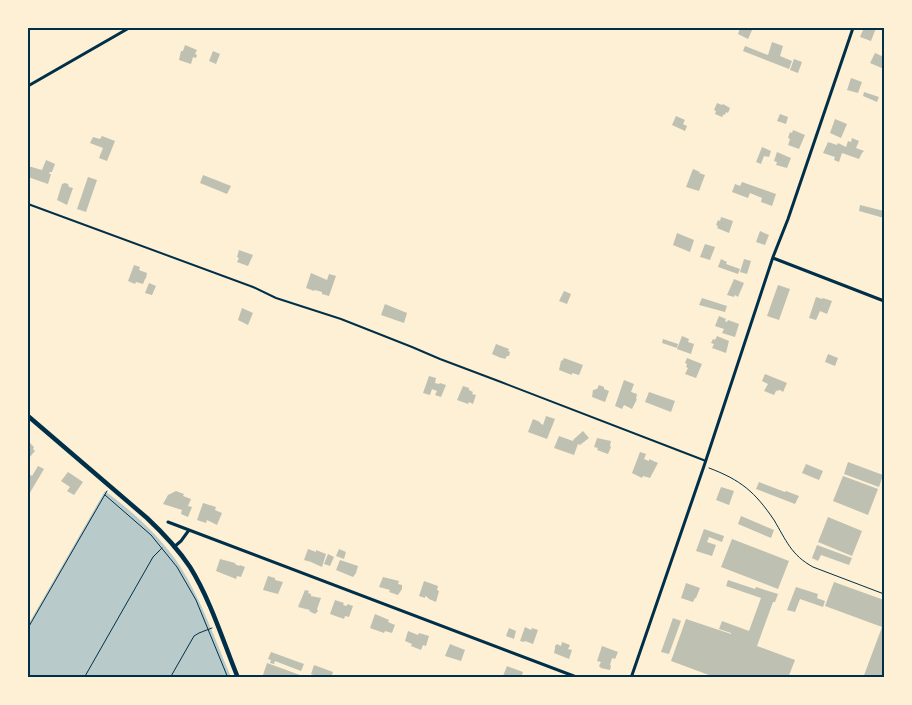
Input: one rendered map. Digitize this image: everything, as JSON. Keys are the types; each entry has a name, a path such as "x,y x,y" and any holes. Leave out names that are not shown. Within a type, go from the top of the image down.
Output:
{"street":[{"path":"28,86 129,28"},
{"path":"631,678 853,28"},
{"path":"773,258 884,301"},
{"path":"28,416 158,529 174,547 199,584 238,678"},
{"path":"168,522 579,678"},
{"path":"174,547 189,530"}],"lane":[{"path":"28,204 244,284 276,298 341,319 412,346 440,360 706,461"}],"path":[{"path":"704,466 734,479 751,491 762,503 790,548 803,562 884,594"},
{"path":"28,628 110,486"},
{"path":"105,495 138,522 172,558 196,600 228,678"},
{"path":"84,678 153,557 162,547"},
{"path":"170,678 194,636 207,630"}],"shaded area":[{"path":"105,491 146,526 180,566 202,607 231,677 28,678 28,625"}],"building":[{"path":"740,28 753,28 748,39 738,34"},
{"path":"864,28 876,28 871,41 860,37"},
{"path":"772,42 783,46 780,56 792,61 789,69 743,51 745,46 768,55"},
{"path":"185,45 197,50 196,58 193,57 191,64 179,60"},
{"path":"213,51 220,54 216,64 209,61"},
{"path":"875,53 884,57 884,69 870,63"},
{"path":"794,59 802,62 798,73 790,70"},
{"path":"851,78 862,82 858,93 847,90"},
{"path":"864,92 879,97 877,102 863,96"},
{"path":"717,103 730,108 728,113 726,112 722,117 715,114 716,111 714,110"},
{"path":"780,114 788,117 786,124 777,121"},
{"path":"676,116 685,120 683,124 687,126 685,131 672,125"},
{"path":"835,119 847,124 841,138 830,133"},
{"path":"793,130 805,135 799,149 788,145 790,132 792,133"},
{"path":"102,136 115,141 107,161 99,158 103,148 90,143 93,137 100,139"},
{"path":"852,138 859,141 856,148 864,151 859,159 842,153 839,162 834,160 835,157 823,153 828,142 837,145 838,143 846,147 848,141 851,142"},
{"path":"762,147 771,151 769,157 764,156 761,164 756,162"},
{"path":"777,152 791,158 787,168 776,165 777,162 774,161"},
{"path":"46,160 55,164 52,172 49,174 51,174 48,184 28,177 28,166 42,170"},
{"path":"693,169 705,175 699,191 686,187"},
{"path":"203,175 231,186 227,194 200,183"},
{"path":"88,177 97,180 86,212 77,209"},
{"path":"742,182 776,194 772,206 761,202 762,198 750,193 748,198 732,192 735,184 740,186"},
{"path":"65,183 73,188 67,205 57,200 62,184"},
{"path":"860,205 884,211 884,218 859,211"},
{"path":"721,217 733,221 729,233 717,228 718,226 716,225"},
{"path":"760,231 769,235 765,245 756,242"},
{"path":"677,233 694,240 690,252 673,245"},
{"path":"705,244 715,247 710,260 700,257"},
{"path":"239,250 253,255 248,266 237,262"},
{"path":"721,259 727,262 726,264 740,269 738,274 718,267"},
{"path":"744,259 751,261 747,274 740,272"},
{"path":"134,265 140,267 139,270 147,273 143,284 136,282 135,284 128,281"},
{"path":"311,273 327,280 329,274 336,276 329,296 306,288"},
{"path":"734,279 744,283 738,297 727,295"},
{"path":"149,283 156,286 152,295 145,293"},
{"path":"778,285 790,289 779,320 767,316"},
{"path":"564,291 571,294 567,304 559,301"},
{"path":"816,297 832,301 827,314 820,311 816,320 809,318"},
{"path":"702,298 727,306 725,312 699,305"},
{"path":"385,304 407,313 404,323 381,315"},
{"path":"242,308 253,313 248,325 238,320"},
{"path":"719,316 726,319 725,321 727,322 728,320 739,324 735,337 722,333 724,329 715,326"},
{"path":"682,336 689,339 688,342 694,344 691,354 677,349"},
{"path":"717,336 729,341 726,353 712,348 714,344 711,343"},
{"path":"663,339 678,344 677,348 662,343"},
{"path":"496,344 509,349 509,356 505,359 492,354"},
{"path":"828,354 838,358 835,366 825,362"},
{"path":"564,358 583,365 579,375 572,373 572,375 559,370 561,361"},
{"path":"687,358 702,364 696,378 685,374 688,368 685,363"},
{"path":"765,374 787,383 783,392 780,390 776,391 774,395 764,391 768,384 762,381"},
{"path":"429,376 436,378 435,383 446,385 441,397 435,395 437,391 432,389 430,395 423,393"},
{"path":"624,380 634,384 631,392 637,394 637,399 632,409 624,405 622,409 615,406"},
{"path":"599,385 609,391 605,402 592,397 593,390 597,389"},
{"path":"463,386 469,388 473,392 472,394 476,395 473,404 457,400"},
{"path":"649,392 675,401 671,412 645,402"},
{"path":"546,416 555,419 547,439 528,432 533,419 543,425"},
{"path":"583,431 589,438 580,445 578,444 574,455 554,448 559,436 573,441"},
{"path":"597,438 611,441 608,454 594,447"},
{"path":"28,441 35,451 28,459"},
{"path":"640,452 646,454 644,459 658,463 650,478 643,476 642,478 632,473"},
{"path":"848,462 883,475 879,487 844,474"},
{"path":"806,464 823,471 819,480 802,473"},
{"path":"38,466 44,469 28,496 29,474 32,476"},
{"path":"68,472 83,482 74,495 67,491 70,487 61,481"},
{"path":"843,476 878,489 868,515 833,501"},
{"path":"759,482 799,496 795,504 756,489"},
{"path":"721,487 734,491 729,505 716,500"},
{"path":"176,491 191,499 188,506 192,507 188,517 181,514 182,510 163,504 168,495"},
{"path":"203,503 216,507 215,510 222,513 217,525 207,520 206,523 197,520"},
{"path":"741,516 774,530 771,538 738,524"},
{"path":"828,517 862,531 852,556 818,542"},
{"path":"704,529 724,536 722,542 709,537 707,542 716,545 712,556 696,551"},
{"path":"732,539 789,561 778,589 721,567"},
{"path":"817,545 852,558 849,565 821,555 818,561 812,558"},
{"path":"308,549 326,554 322,567 304,560"},
{"path":"339,549 346,552 344,559 336,556"},
{"path":"328,554 334,557 330,566 324,564"},
{"path":"220,559 245,567 241,577 237,576 236,579 216,571"},
{"path":"340,560 358,566 353,577 336,570"},
{"path":"268,576 283,582 278,594 263,590"},
{"path":"383,577 399,581 398,584 402,585 402,589 398,595 389,592 390,590 379,587"},
{"path":"728,580 778,594 775,602 773,602 757,646 795,660 788,678 717,678 671,661 686,619 731,634 719,629 722,621 749,631 761,598 726,586"},
{"path":"424,581 438,586 437,590 439,591 436,602 425,596 425,598 419,596"},
{"path":"834,582 884,600 884,678 863,678 882,627 825,606"},
{"path":"686,583 700,588 693,602 681,598"},
{"path":"796,587 818,594 817,598 825,601 823,607 800,599 795,612 787,610"},
{"path":"305,590 309,591 308,593 311,596 321,598 318,611 315,614 310,610 298,607"},
{"path":"335,600 344,603 343,605 353,606 349,617 345,616 344,619 330,614"},
{"path":"375,614 395,625 392,633 385,631 384,633 370,628"},
{"path":"673,618 681,621 669,654 661,652"},
{"path":"525,627 531,630 532,628 538,630 533,644 520,641"},
{"path":"509,628 516,631 514,639 506,636"},
{"path":"408,631 418,635 419,633 429,636 426,646 423,645 421,650 405,641"},
{"path":"562,642 570,645 568,649 572,650 569,659 554,653 555,646 557,644 561,646"},
{"path":"450,644 465,650 461,661 445,656"},
{"path":"602,646 618,652 615,659 612,658 610,670 601,668 599,666 601,662 597,661"},
{"path":"271,652 304,664 301,671 275,661 274,664 270,663 271,660 268,659"},
{"path":"267,663 300,675 299,678 262,678"},
{"path":"314,665 333,672 331,678 315,678 316,676 311,674"},
{"path":"507,666 523,672 521,678 503,676"}]}
